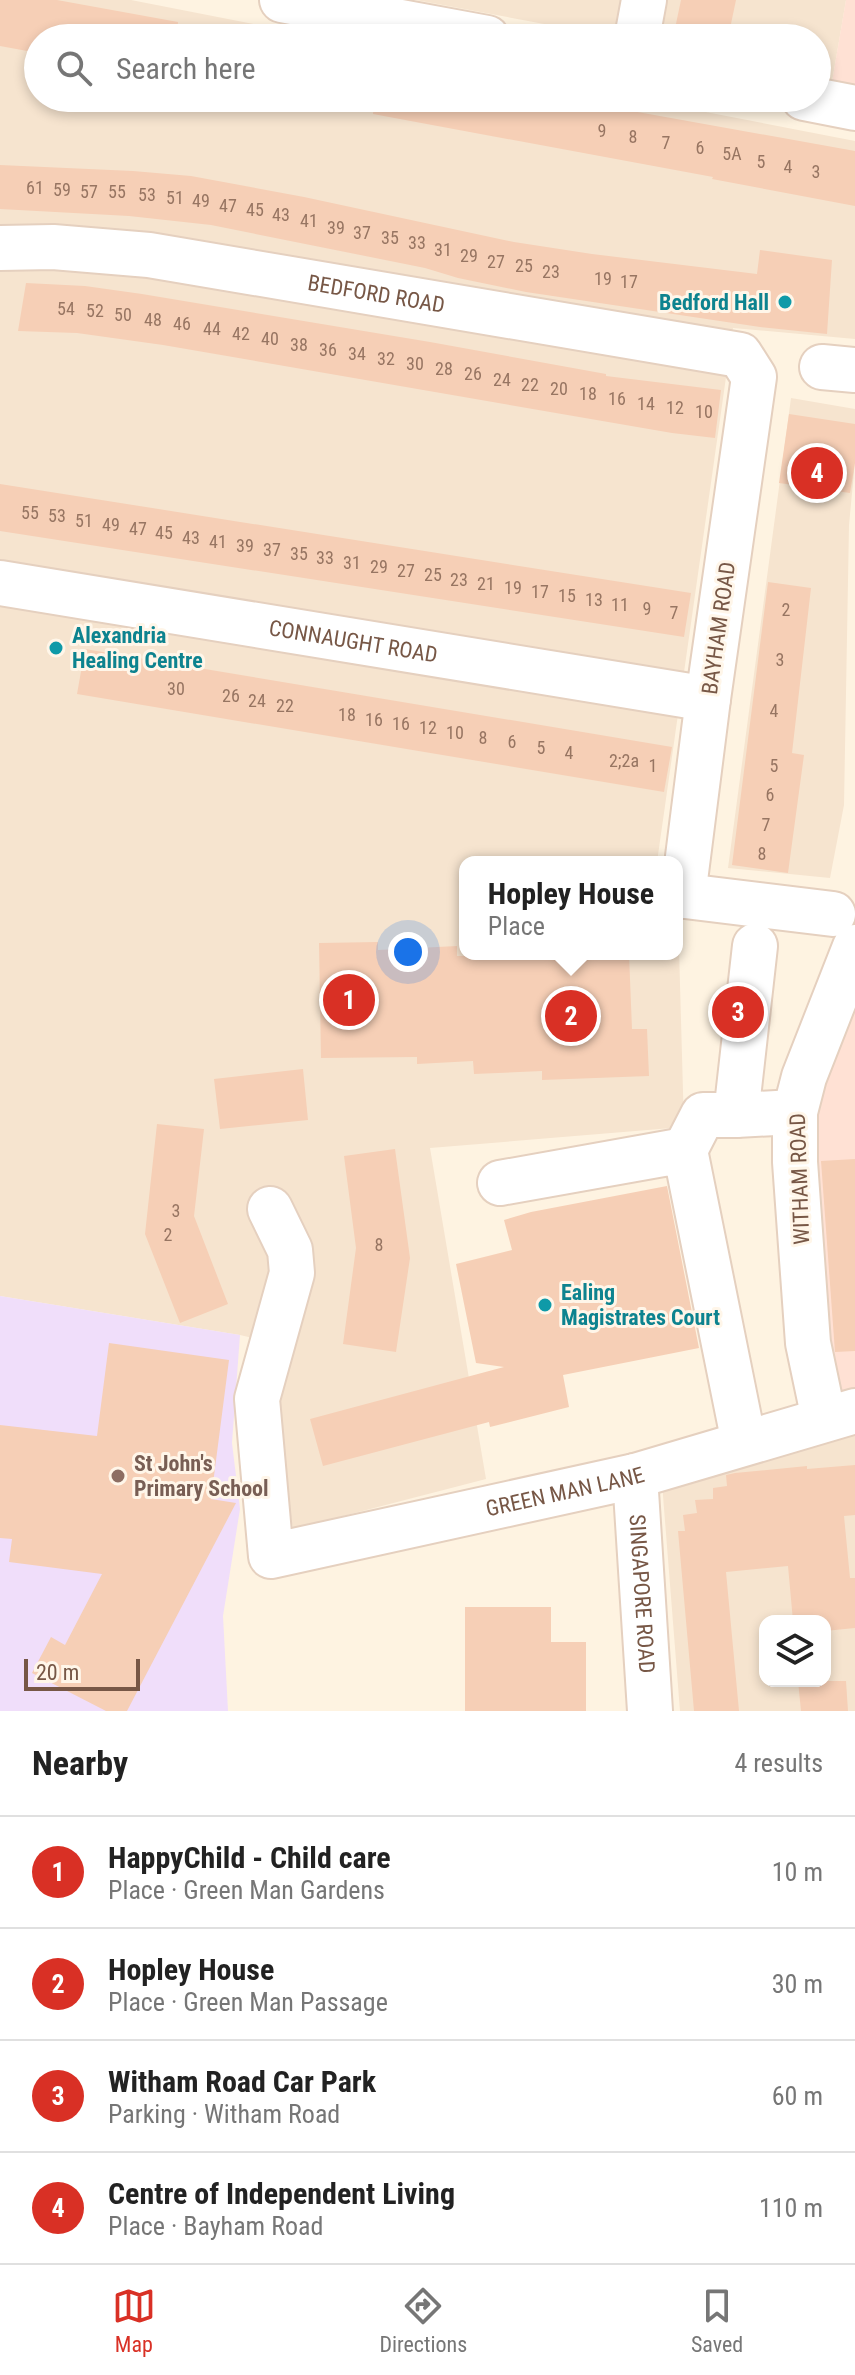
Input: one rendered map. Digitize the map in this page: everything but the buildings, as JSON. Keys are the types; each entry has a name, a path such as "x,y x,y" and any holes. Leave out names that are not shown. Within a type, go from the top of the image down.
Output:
{"street":[{"path":"282,0 448,15"},
{"path":"640,24 644,0"},
{"path":"831,103 855,108"},
{"name":"BEDFORD ROAD","path":"0,248 53,247 149,255 740,355 747,363"},
{"name":"BAYHAM ROAD","path":"693,897 708,699 754,377 747,363"},
{"name":"CONNAUGHT ROAD","path":"0,583 708,699"},
{"path":"693,897 844,931"},
{"name":"WITHAM ROAD","path":"840,1415 808,1343 795,1162 795,1112 844,931"},
{"path":"736,1115 755,946"},
{"path":"744,1443 685,1150 703,1115 795,1112"},
{"path":"500,1183 685,1150"},
{"name":"GREEN MAN LANE","path":"270,1209 290,1250 292,1273 257,1399 271,1556 635,1476 840,1415"},
{"name":"SINGAPORE ROAD","path":"635,1476 650,1711"}],"shaded area":[{"path":"0,0 131,0 254,24 24,24 24,112 705,112 855,141 855,339 733,328 658,856 459,856 459,960 679,960 684,1127 430,1148 486,1479 293,1529 274,1427 291,1347 240,1335 0,1296"},
{"path":"416,0 627,0 622,24 544,24"},
{"path":"664,0 846,0 832,82 831,24 659,24"},
{"path":"846,0 855,0 855,87 832,82"},
{"path":"791,398 855,409 855,461 849,525 844,805 830,878 728,868"},
{"path":"855,954 855,1416 836,1421 808,1110"},
{"name":"St John's Primary School","path":"0,1296 240,1335 232,1443 240,1509 223,1616 228,1711 0,1711"},
{"path":"855,1416 855,1711 680,1711 662,1483"}],"place":[{"name":"Bedford Hall","path":"785,302"},
{"name":"Centre of Independent Living","path":"817,473"},
{"name":"Alexandria Healing Centre","path":"56,648"},
{"name":"HappyChild - Child care","path":"349,1000"},
{"name":"Witham Road Car Park","path":"738,1012"},
{"name":"Hopley House","path":"571,1016"},
{"name":"Ealing Magistrates Court","path":"545,1305"},
{"name":"St John's Primary School","path":"118,1476"}]}
